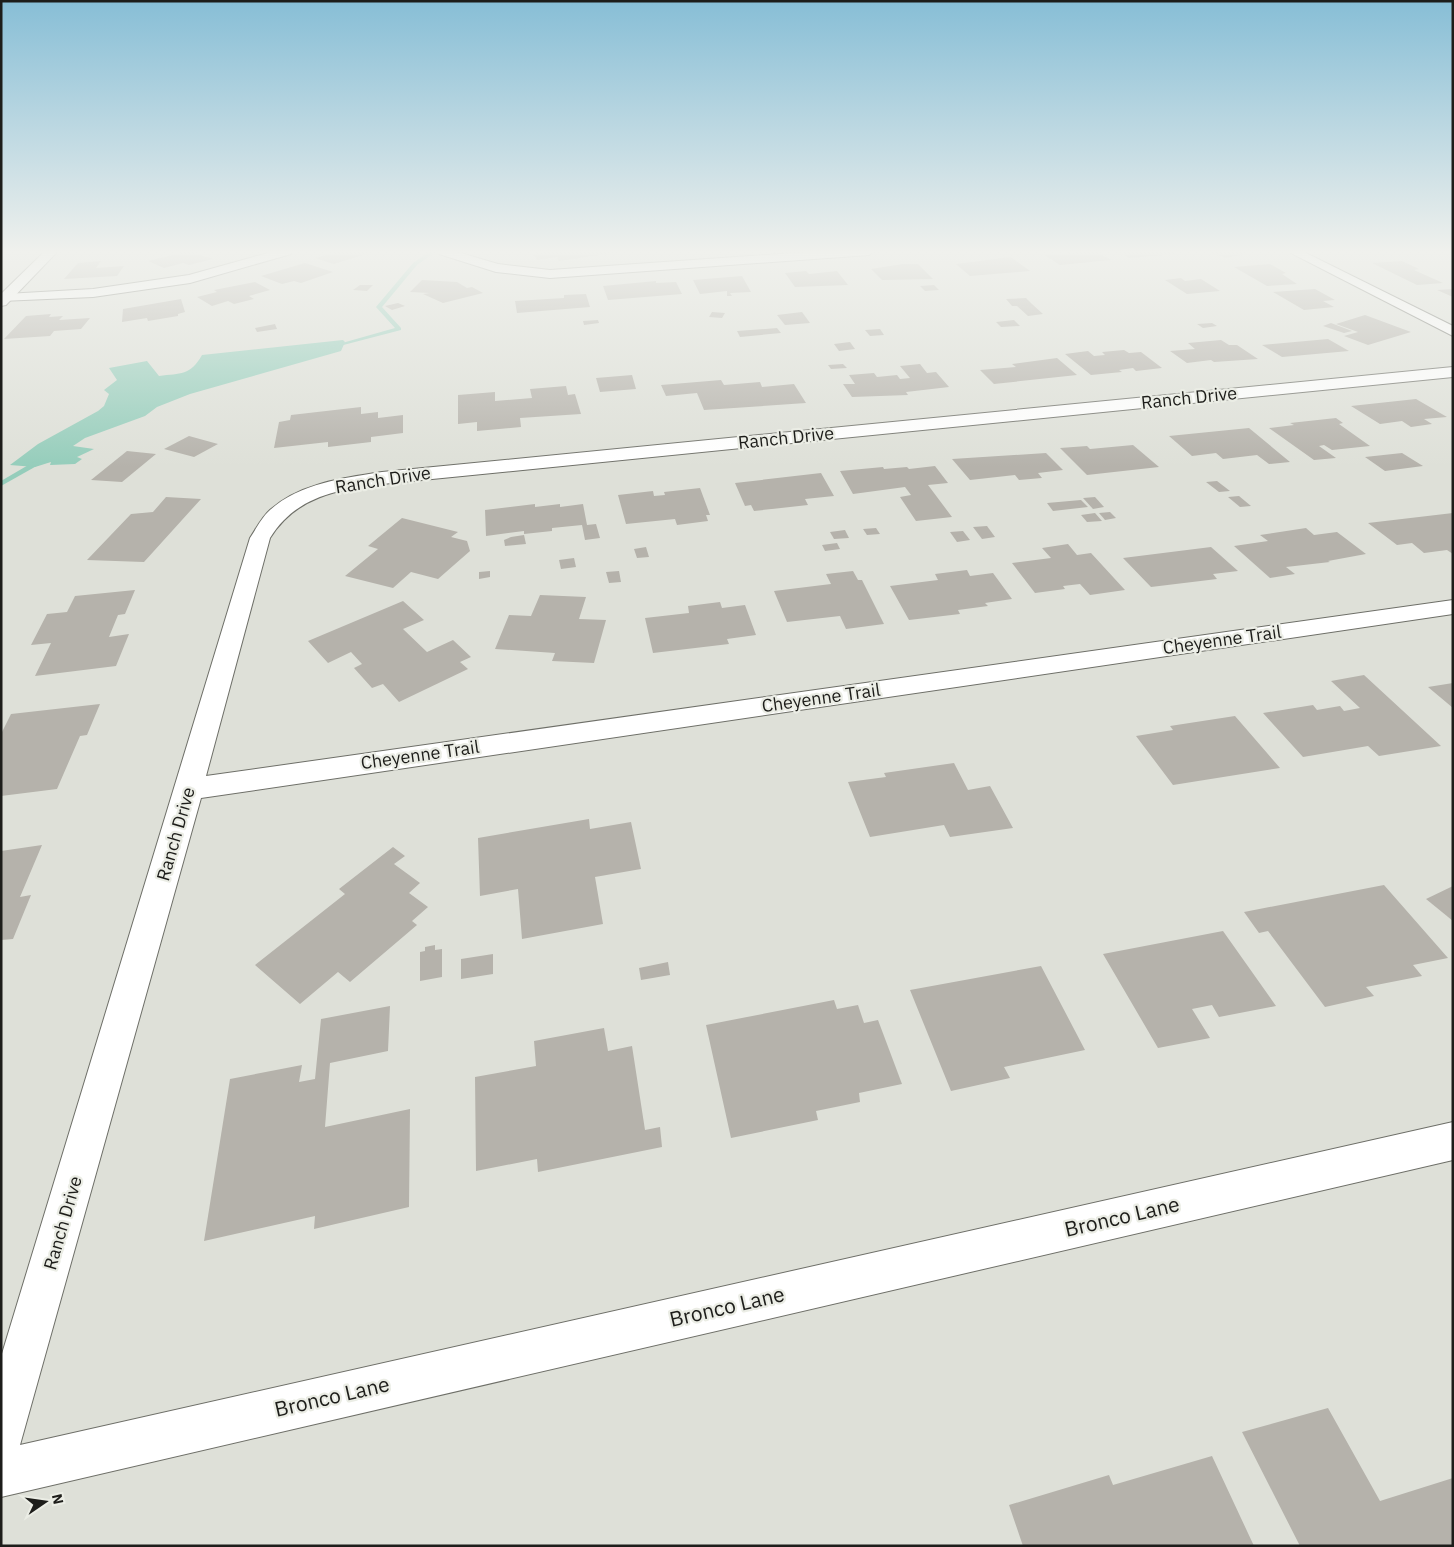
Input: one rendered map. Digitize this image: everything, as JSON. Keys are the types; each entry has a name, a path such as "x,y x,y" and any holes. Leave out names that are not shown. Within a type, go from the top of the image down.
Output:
{"street":[{"path":"1436,323 1453,332"},
{"name":"Ranch Drive","path":"1,1434 260,538 276,515 302,498 339,484 382,478 1453,372"},
{"name":"Cheyenne Trail","path":"189,789 1453,607"},
{"name":"Bronco Lane","path":"1,1473 1453,1141"}],"shaded area":[{"path":"343,340 345,342 341,351 190,394 157,407 145,416 85,438 73,446 94,449 77,457 82,459 75,464 50,465 51,462 35,467 10,465 38,444 104,406 109,394 104,390 117,380 109,368 147,361 159,376 189,370 198,362 202,355"}],"building":[{"path":"19,323 86,323 81,329 54,331 50,336 4,339"},
{"path":"784,323 808,323 785,325"},
{"path":"997,323 1017,323 1020,326 1001,327"},
{"path":"1212,323 1217,326 1203,328 1197,324"},
{"path":"1332,323 1352,331 1344,333 1323,326"},
{"path":"1387,323 1411,332 1368,345 1344,336 1358,332 1336,324"},
{"path":"275,324 277,329 257,332 255,328"},
{"path":"777,328 781,333 740,337 737,331"},
{"path":"880,329 884,335 870,336 865,330"},
{"path":"1328,339 1349,351 1282,357 1262,345"},
{"path":"1221,340 1229,345 1237,345 1258,359 1214,362 1211,360 1187,363 1170,351 1195,349 1188,343"},
{"path":"850,342 855,349 839,351 834,344"},
{"path":"1124,350 1129,353 1141,352 1162,368 1136,371 1133,368 1119,370 1122,372 1091,375 1065,354 1088,351 1094,356 1105,355 1102,352"},
{"path":"1057,358 1077,375 994,384 980,370 1016,367 1012,364"},
{"path":"843,364 847,368 831,369 828,365"},
{"path":"920,364 927,373 936,372 949,387 906,392 908,395 852,397 843,384 855,384 849,375 874,373 877,377 897,375 900,379 910,378 900,366"},
{"path":"632,375 636,389 600,392 596,378"},
{"path":"721,380 724,385 760,382 762,387 794,384 806,403 704,410 697,393 666,396 661,385"},
{"path":"566,386 568,395 575,394 581,414 520,418 521,427 477,431 477,422 458,424 458,395 495,392 495,401 532,398 530,389"},
{"path":"1416,399 1447,417 1424,419 1432,424 1411,427 1402,421 1380,424 1351,406"},
{"path":"361,407 361,414 378,412 378,418 403,415 403,433 371,437 371,442 328,447 328,442 274,448 279,422 290,420 291,415"},
{"path":"1336,418 1343,423 1339,424 1370,446 1332,450 1324,445 1319,446 1336,458 1314,460 1269,428 1294,425 1290,423"},
{"path":"1249,428 1290,462 1269,464 1257,455 1223,459 1216,453 1192,456 1169,436"},
{"path":"189,436 218,444 194,457 164,449"},
{"path":"1133,445 1159,467 1087,475 1060,448 1087,446 1090,449"},
{"path":"127,451 156,454 122,482 91,480"},
{"path":"1046,453 1063,470 1038,473 1042,478 1019,480 1015,475 970,480 952,459"},
{"path":"1402,453 1423,466 1385,471 1365,457"},
{"path":"935,466 948,483 928,485 952,517 916,521 900,497 911,495 905,487 853,494 840,471 883,467 884,469 907,467 909,469"},
{"path":"821,473 834,496 805,499 808,505 754,511 751,505 745,506 735,483"},
{"path":"1217,481 1230,491 1219,492 1206,482"},
{"path":"700,488 710,515 706,515 708,521 677,525 675,519 626,524 618,495 653,491 654,496 665,495 664,492"},
{"path":"1239,496 1251,506 1240,507 1228,497"},
{"path":"166,497 201,499 144,562 87,560 131,514 153,512"},
{"path":"1095,497 1104,507 1093,509 1083,498"},
{"path":"1081,500 1088,507 1053,511 1047,503"},
{"path":"535,504 535,507 560,504 560,507 583,504 587,525 596,524 600,538 585,540 582,525 552,528 552,531 524,534 524,531 486,536 485,510"},
{"path":"1110,512 1116,518 1105,520 1099,513"},
{"path":"1095,513 1102,521 1087,522 1081,515"},
{"path":"1453,513 1453,554 1447,550 1424,553 1412,543 1397,545 1368,523"},
{"path":"402,518 458,532 451,537 467,541 470,551 438,579 411,572 393,588 345,576 378,549 368,546"},
{"path":"987,526 995,537 982,539 973,527"},
{"path":"876,528 880,534 867,535 863,529"},
{"path":"1306,528 1314,535 1337,532 1366,554 1328,561 1330,562 1286,567 1295,574 1270,578 1234,546 1268,541 1260,535"},
{"path":"845,530 849,538 834,539 830,532"},
{"path":"963,531 970,540 957,542 950,532"},
{"path":"524,535 526,544 505,546 504,540"},
{"path":"837,543 840,549 825,551 822,545"},
{"path":"1068,544 1077,555 1091,553 1125,590 1090,595 1080,584 1063,586 1065,589 1035,593 1012,563 1051,558 1042,548"},
{"path":"646,547 649,557 637,558 634,549"},
{"path":"1211,547 1238,571 1213,574 1217,579 1151,587 1123,558"},
{"path":"574,558 576,567 561,569 559,560"},
{"path":"967,570 970,576 993,573 1012,599 985,603 988,606 958,610 960,614 909,620 890,586 938,580 935,574"},
{"path":"490,571 490,577 479,579 479,572"},
{"path":"619,571 621,582 609,583 606,572"},
{"path":"853,571 858,580 862,580 884,624 846,629 840,616 787,622 774,591 831,584 826,574"},
{"path":"135,590 125,614 118,615 109,637 129,634 116,666 35,676 51,643 31,645 47,614 67,612 75,596"},
{"path":"540,595 586,597 579,619 606,620 594,663 552,661 555,653 495,649 509,615 531,616"},
{"path":"403,601 424,620 403,629 427,652 453,640 471,657 460,662 468,669 399,702 383,684 372,688 354,668 362,664 351,652 328,663 308,641"},
{"path":"720,602 722,608 745,605 756,635 727,639 729,644 653,653 645,618 689,613 688,606"},
{"path":"1364,675 1441,746 1379,756 1368,746 1303,757 1263,713 1313,705 1317,710 1340,706 1344,711 1360,708 1331,681"},
{"path":"1453,683 1453,708 1428,687"},
{"path":"100,704 87,735 80,736 57,789 1,796 1,734 11,714"},
{"path":"1235,716 1280,768 1173,785 1136,736 1173,730 1170,726"},
{"path":"954,763 968,790 990,786 1013,828 950,837 944,825 870,837 848,782 886,777 884,773"},
{"path":"589,819 590,829 631,822 641,869 595,877 603,924 522,939 518,889 480,896 478,838"},
{"path":"42,845 20,897 31,895 13,939 1,940 1,851"},
{"path":"393,847 405,856 394,864 420,883 409,893 428,907 412,921 417,925 350,982 338,972 300,1004 255,965 345,894 339,889"},
{"path":"1384,885 1448,958 1413,965 1422,976 1366,987 1374,996 1325,1007 1268,931 1259,933 1244,912"},
{"path":"1453,886 1453,921 1426,899"},
{"path":"1223,931 1276,1006 1219,1017 1212,1005 1192,1009 1210,1038 1158,1048 1103,954"},
{"path":"435,945 435,950 442,949 442,977 420,981 420,952 425,951 425,947"},
{"path":"493,954 493,974 461,979 461,959"},
{"path":"668,962 670,975 641,980 639,968"},
{"path":"1041,966 1085,1050 1004,1067 1010,1078 951,1091 910,990"},
{"path":"834,1000 837,1009 858,1005 864,1023 878,1020 902,1084 859,1093 860,1102 816,1111 818,1120 731,1138 706,1025"},
{"path":"390,1006 388,1051 330,1063 325,1127 410,1109 409,1207 314,1229 315,1216 204,1241 230,1079 302,1065 299,1082 315,1079 321,1019"},
{"path":"604,1028 608,1051 632,1046 645,1130 660,1127 662,1147 538,1172 537,1159 476,1171 475,1077 536,1066 534,1041"},
{"path":"1328,1408 1380,1501 1453,1478 1453,1546 1300,1546 1242,1432"},
{"path":"1212,1456 1254,1546 1023,1546 1009,1505 1109,1475 1113,1485"}],"waterway":[{"path":"330,348 399,329 394,323"},
{"path":"1,484 45,459"}]}
